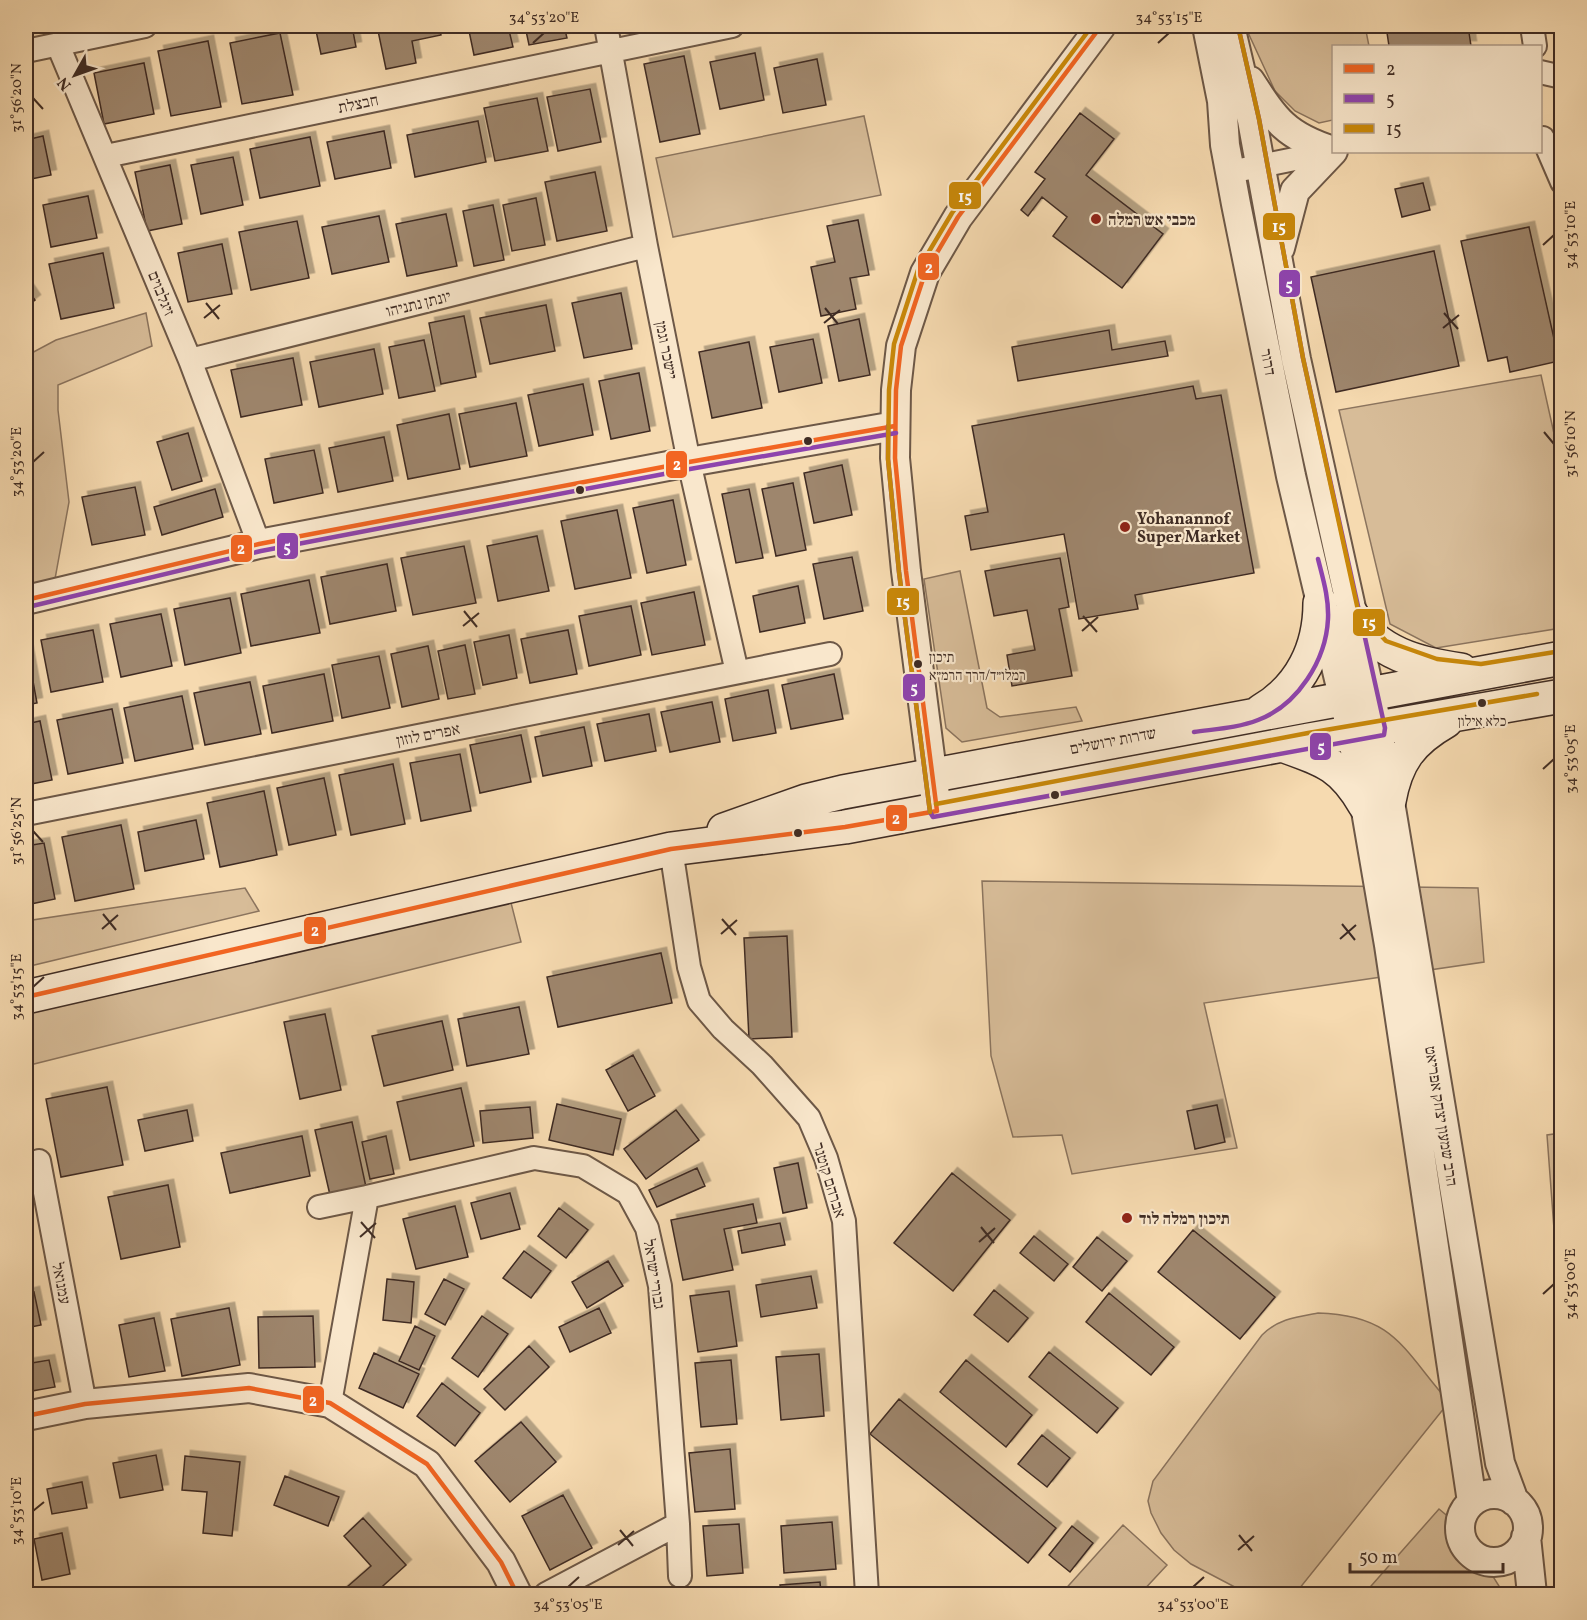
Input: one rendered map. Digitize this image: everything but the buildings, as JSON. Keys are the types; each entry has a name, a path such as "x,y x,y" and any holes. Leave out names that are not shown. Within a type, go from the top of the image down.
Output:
{"main road":[{"path":"1259,712 1286,694 1303,673 1317,640 1320,603"},
{"path":"1351,614 1371,638 1394,653 1436,666 1480,672"},
{"name":"שדרות ירושלים","path":"671,849 806,801 1259,712 1562,658"},
{"name":"שדרות ירושלים","path":"26,997 671,849 845,827 1282,745 1454,717 1562,696"},
{"path":"1282,745 1318,758 1341,771 1377,803 1403,757 1430,732 1454,717"}],"street":[{"path":"26,51 145,26"},
{"name":"יישכר וגמן","path":"606,26 646,246 689,462 737,672"},
{"name":"חבצלת","path":"106,156 732,26"},
{"path":"937,811 904,560 895,458 901,346 925,273 958,217 1101,26"},
{"name":"דרור","path":"1208,26 1222,101 1230,172 1291,476 1320,603 1357,695"},
{"name":"דרור","path":"1230,26 1351,614 1357,695"},
{"path":"1532,26 1535,45"},
{"name":"זיגלבוים","path":"58,45 190,360 259,544"},
{"path":"1240,67 1272,115 1288,132 1310,144 1332,151"},
{"path":"1542,72 1562,77"},
{"path":"1548,137 1562,182"},
{"path":"1230,172 1332,151"},
{"path":"1278,263 1282,233 1295,191 1332,152"},
{"name":"יונתן נתניהו","path":"190,360 646,246"},
{"path":"26,600 259,544 689,462 896,426"},
{"name":"אפרים לוזון","path":"26,814 830,654"},
{"name":"הרב שמעון יצחק אפריאט","path":"1357,695 1500,1463 1514,1501"},
{"name":"הרב שמעון יצחק אפריאט","path":"1377,803 1389,945 1472,1502"},
{"name":"אברהם קוטנר","path":"671,849 689,967 699,1001 723,1029 762,1065 809,1118 826,1158 844,1221 867,1594"},
{"name":"גבורי ישראל","path":"319,1207 534,1158 583,1166 628,1193 647,1228 660,1286 680,1576"},
{"name":"עמנואל","path":"39,1161 85,1404"},
{"path":"330,1404 367,1197"},
{"path":"26,1416 85,1404 249,1388 330,1404 427,1464 494,1553 517,1594"},
{"path":"1526,1537 1514,1556 1500,1563 1479,1558 1463,1542 1460,1522 1464,1511 1482,1496 1494,1494 1514,1501 1525,1517 1532,1594"},
{"path":"546,1594 678,1524"},
{"path":"1500,1563 1520,1594"}],"shaded area":[{"path":"1245,26 1365,26 1369,45 1332,45 1332,120 1319,123 1295,111 1275,91"},
{"path":"864,116 881,195 673,237 656,158"},
{"path":"146,313 152,346 58,385 58,410 69,502 55,579 26,588 26,356 56,340"},
{"path":"1541,375 1561,465 1561,628 1436,648 1390,624 1339,410"},
{"path":"960,571 987,708 1000,717 1076,707 1082,721 962,742 946,728 924,579"},
{"path":"982,881 1478,888 1484,962 1204,1003 1237,1148 1072,1174 1062,1135 1013,1137 991,1056"},
{"path":"507,887 521,942 26,1066 26,1005"},
{"path":"245,888 259,911 26,967 26,921"},
{"path":"1562,1133 1561,1323 1547,1135"},
{"path":"1318,1313 1344,1315 1364,1320 1381,1328 1408,1352 1449,1402 1295,1594 1248,1594 1191,1564 1174,1550 1161,1533 1148,1501 1153,1481 1262,1335 1281,1322"},
{"path":"1439,1509 1451,1519 1460,1553 1473,1564 1489,1570 1504,1594 1364,1594"},
{"path":"1123,1525 1167,1565 1140,1594 1061,1594"}],"transit line":[{"name":"15","path":"930,812 899,572 888,459 889,390 894,344 918,270 952,213 1092,26"},
{"name":"2","path":"26,997 671,849 845,827 937,811 906,571 895,458 896,390 901,346 925,273 958,217 1101,26"},
{"name":"5","path":"888,426 888,459 899,572 930,812 933,817 1384,735 1385,728 1303,358 1259,119 1238,26"},
{"name":"15","path":"1238,26 1259,119 1303,358 1358,610 1386,641 1437,659 1481,664 1561,651"},
{"name":"2","path":"26,600 259,544 689,462 895,426"},
{"name":"5","path":"28,607 261,551 690,469 896,433"},
{"name":"5","path":"1194,732 1234,727 1258,720 1286,704 1307,679 1322,650 1328,619 1327,596 1318,559"},
{"name":"15","path":"936,804 1308,733 1537,694"},
{"name":"2","path":"26,1416 85,1404 249,1388 330,1403 427,1464 501,1562 517,1594"}],"place":[{"name":"מכבי אש רמלה","path":"1096,219"},
{"name":"Yohanannof Super Market","path":"1125,527"},
{"name":"תיכון רמלו״ד/דרך הרמ״א","path":"918,664"},
{"name":"כלא אילון","path":"1482,703"},
{"name":"תיכון רמלה לוד","path":"1127,1218"}]}
